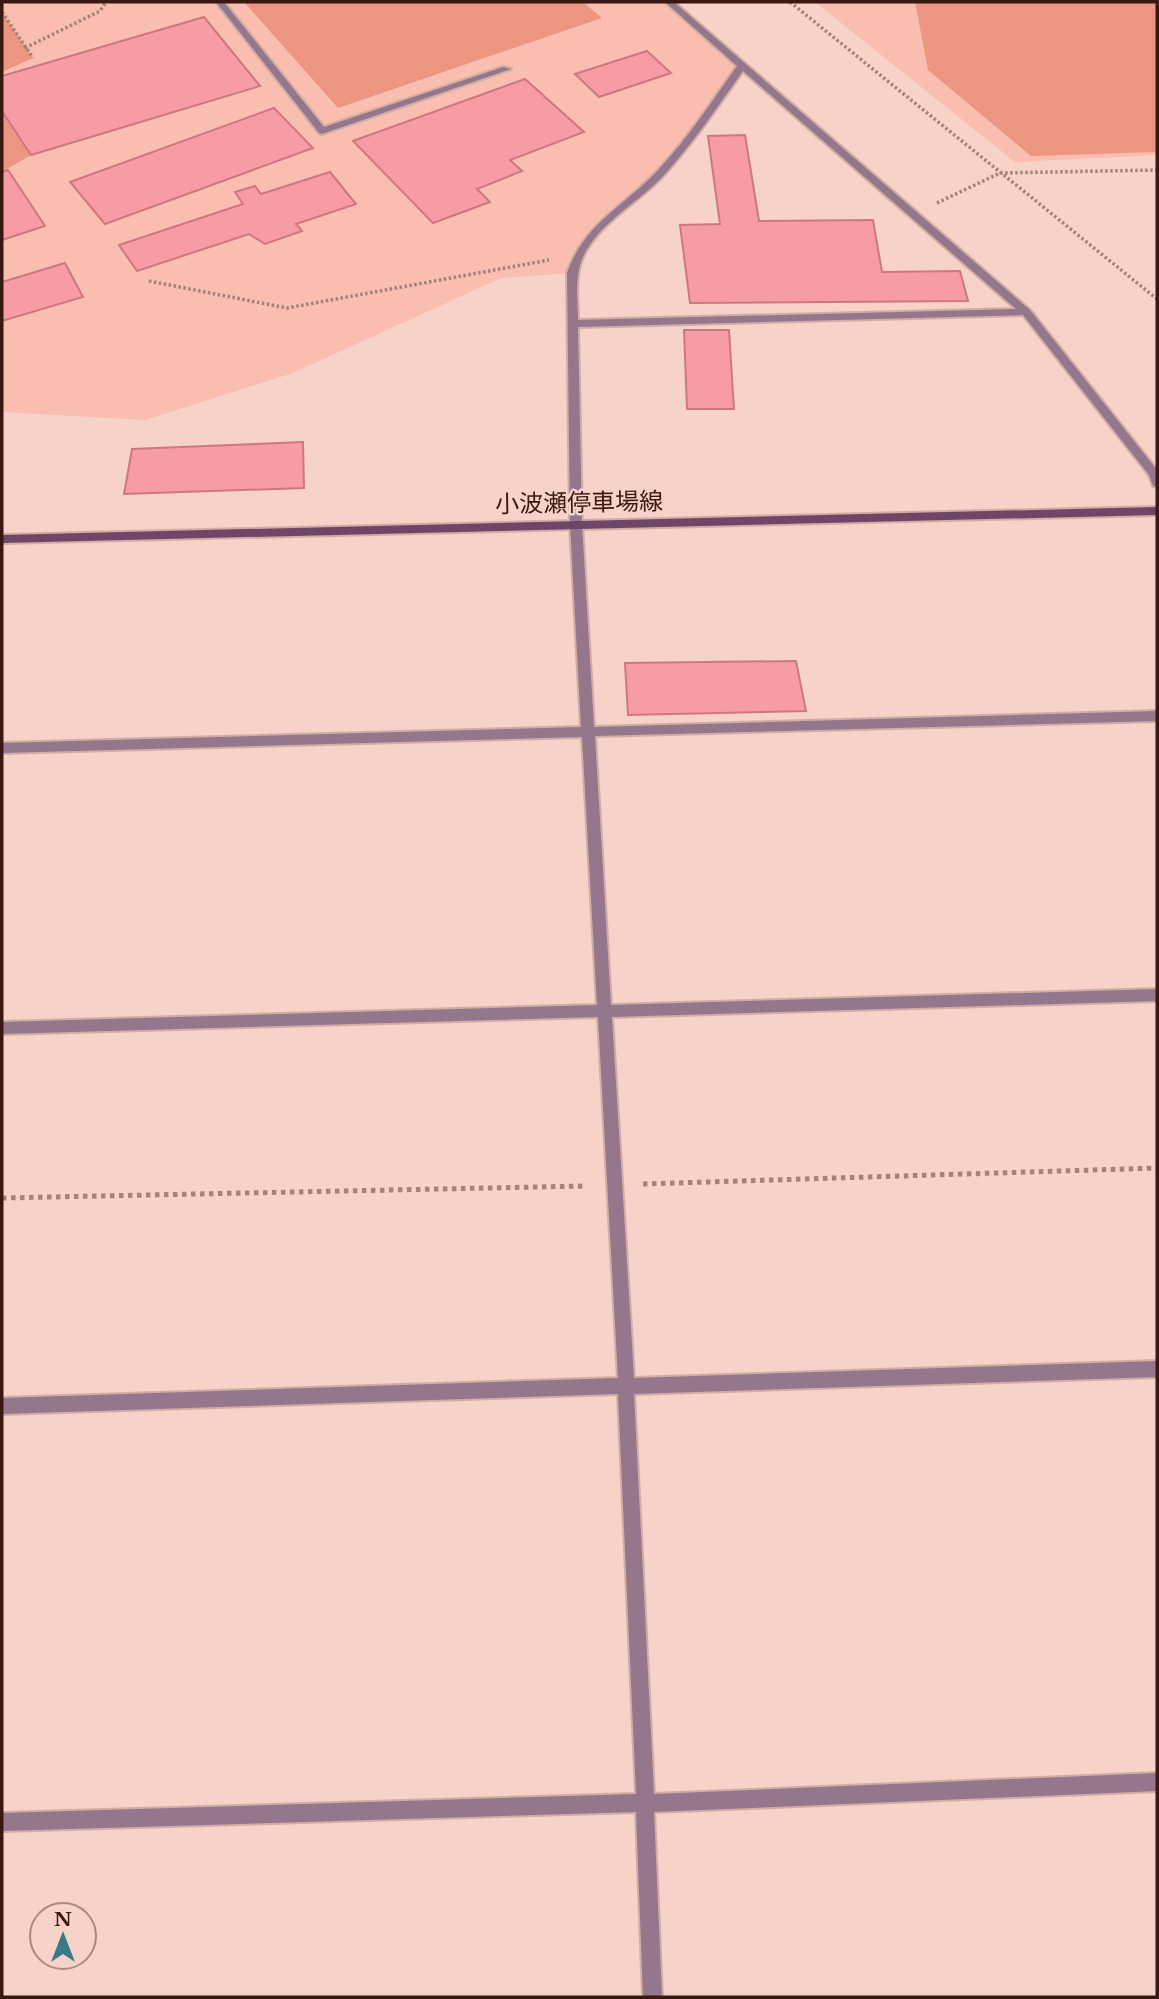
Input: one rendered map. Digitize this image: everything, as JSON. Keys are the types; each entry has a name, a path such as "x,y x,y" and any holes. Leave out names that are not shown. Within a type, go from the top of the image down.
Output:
{"main road":[{"name":"小波瀬停車場線","path":"2,539 1157,511"}],"street":[{"path":"220,2 322,131 506,69"},
{"path":"669,2 1026,312 1154,474 1157,483"},
{"path":"652,1997 626,1385 602,1009 576,524 572,273 577,254 587,237 649,186 701,123 742,66"},
{"path":"573,324 1026,312"},
{"path":"2,748 1157,716"},
{"path":"2,1028 1157,995"},
{"path":"2,1406 1157,1369"},
{"path":"2,1822 645,1803 1157,1782"}],"path":[{"path":"25,48 100,11 106,2"},
{"path":"790,2 1157,299"},
{"path":"2,12 33,58"},
{"path":"913,214 1000,173 1157,170"},
{"path":"149,281 287,308 577,254"},
{"path":"2,1198 614,1185 1157,1168"}],"shaded area":[{"path":"2,2 669,2 742,66 649,186 587,237 572,273 501,278 293,373 145,420 2,412"},
{"path":"244,2 583,2 602,18 338,108"},
{"path":"815,2 1157,2 1157,155 1015,162"},
{"path":"915,2 1157,2 1157,152 1031,156 928,70"},
{"path":"2,12 33,58 2,72"},
{"path":"2,111 31,155 2,172"}],"building":[{"path":"204,17 260,86 31,155 2,111 2,76"},
{"path":"647,51 671,73 599,97 575,74"},
{"path":"525,79 584,132 510,160 522,171 477,189 490,202 433,223 353,141"},
{"path":"274,108 313,148 105,224 70,182"},
{"path":"745,135 759,221 873,220 882,272 960,271 968,301 690,303 680,225 720,224 708,136"},
{"path":"8,170 45,226 2,240 2,172"},
{"path":"330,172 356,204 296,224 302,231 265,244 249,234 137,271 119,245 243,204 235,192 255,186 261,194"},
{"path":"65,263 83,297 2,321 2,282"},
{"path":"684,330 729,330 734,409 687,409"},
{"path":"303,442 304,488 124,494 132,449"},
{"path":"796,661 806,711 628,715 625,663"}]}
